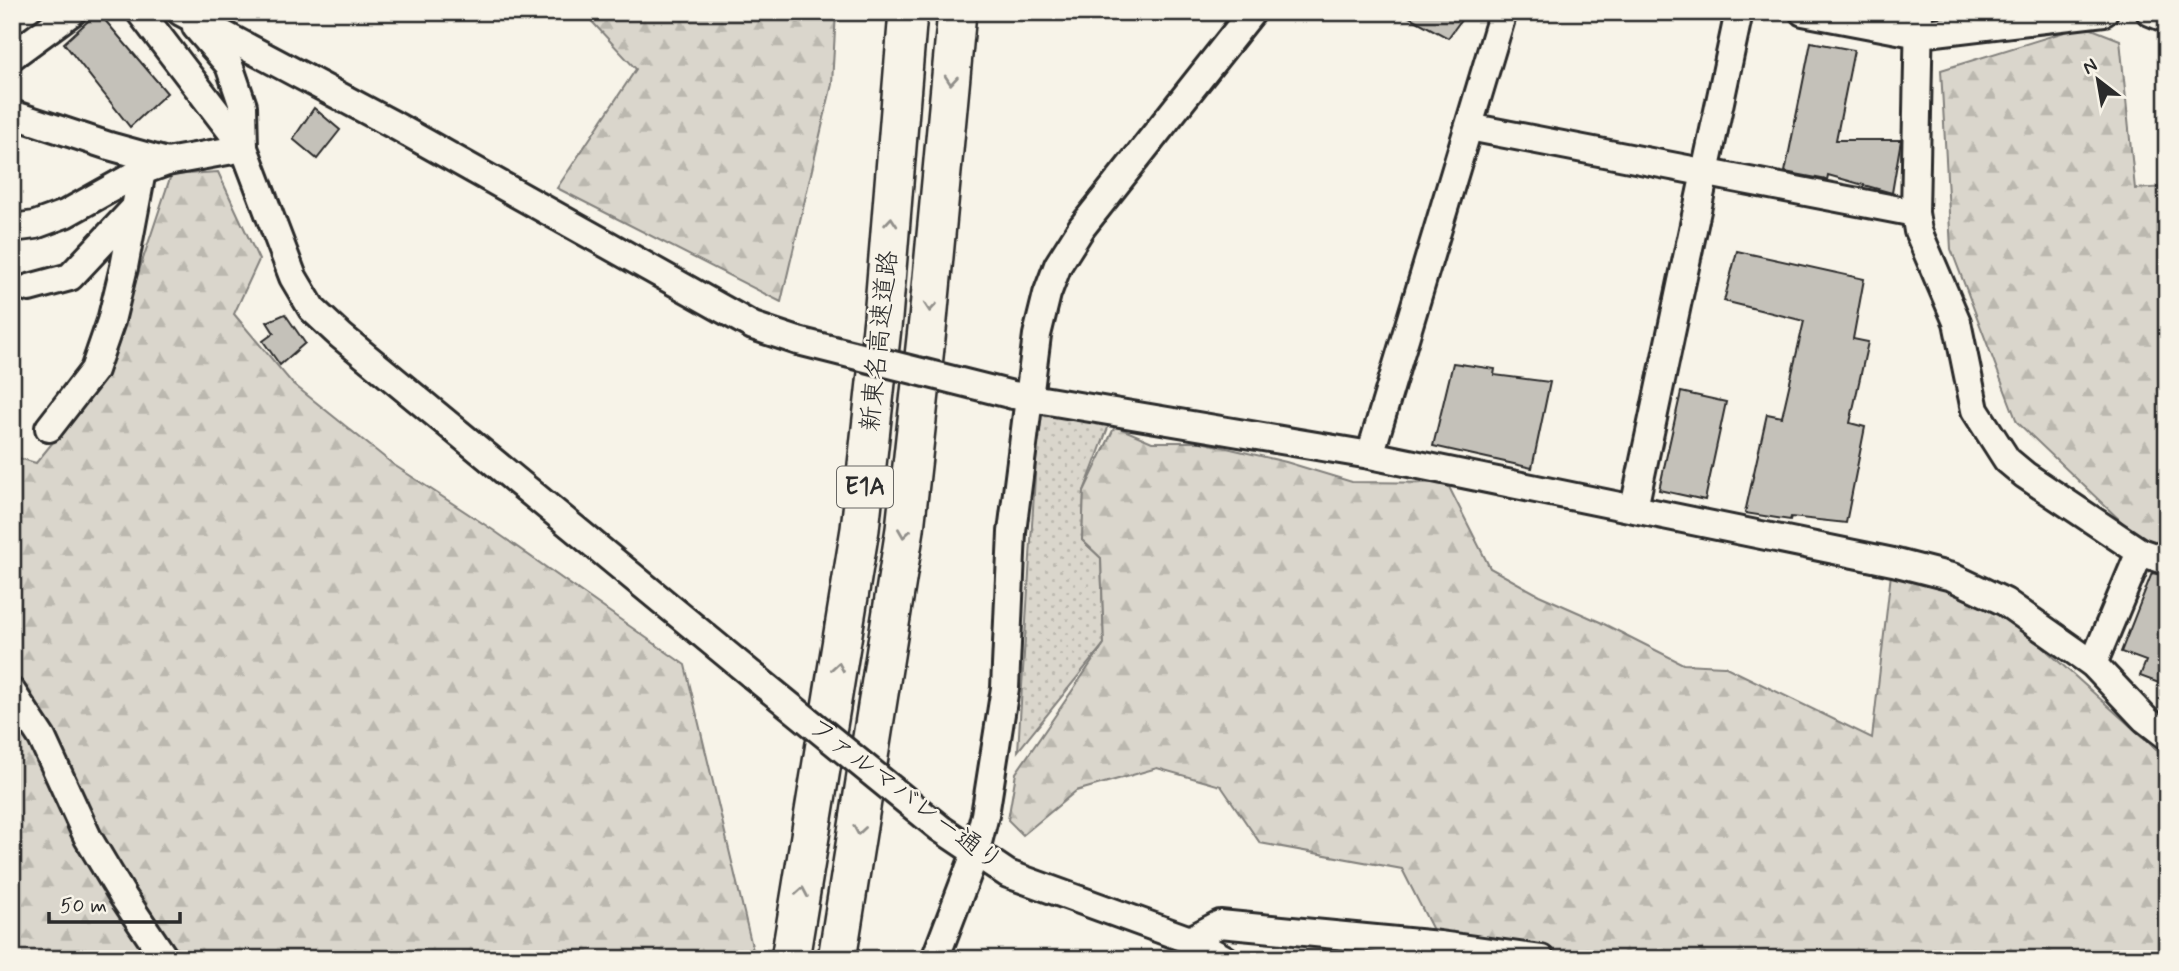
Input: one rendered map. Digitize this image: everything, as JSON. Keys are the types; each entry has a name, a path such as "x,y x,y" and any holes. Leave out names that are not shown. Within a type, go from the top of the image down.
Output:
{"highway":[{"name":"新東名高速道路","path":"790,959 860,529 883,318 908,12"},
{"name":"新東名高速道路","path":"837,959 905,529 957,12"}],"street":[{"path":"12,56 72,12"},
{"path":"179,12 229,65 243,106 244,148"},
{"path":"179,12 405,132 752,326 797,341 1021,396 1370,455 1893,562 1952,577 2005,602 2093,664 2145,719 2167,736"},
{"path":"935,959 975,854 985,815 1005,688 1021,396 1047,294 1058,265 1082,227 1252,12"},
{"path":"1370,455 1503,12"},
{"path":"1634,508 1740,12"},
{"path":"1803,12 1919,23 2104,12"},
{"path":"2150,12 2167,19"},
{"path":"151,17 244,148"},
{"path":"1919,23 1915,213 1918,231 1958,322 1975,410 2007,460 2025,475 2140,552 2167,561"},
{"path":"12,114 167,162"},
{"path":"1469,127 1915,213"},
{"path":"12,228 35,225 65,214 142,171 167,162 244,148"},
{"name":"ファルマバレー通り","path":"244,148 293,277 312,309 351,345 751,675 975,854 1020,879 1191,940 1225,959"},
{"path":"49,428 94,370 111,321 142,171"},
{"path":"29,288 70,277 134,210"},
{"path":"2093,664 2140,552"},
{"path":"12,692 42,738 89,838 124,898 165,959"},
{"path":"1191,940 1220,924 1450,946 1541,959"}],"green space":[{"path":"583,12 836,12 832,84 781,302 557,188 636,69"},
{"path":"2084,26 2120,40 2135,189 2167,187 2167,528 2159,547 2146,545 2017,422 1951,249 1941,70"},
{"path":"218,172 259,260 234,314 292,383 394,465 493,530 685,665 755,959 12,959 12,456 36,463 102,382 171,175"},
{"path":"1039,412 1109,425 1084,491 1082,540 1101,558 1104,644 1018,751"},
{"path":"1115,426 1152,442 1201,442 1286,462 1352,482 1447,483 1490,568 1539,595 1683,664 1724,666 1872,738 1891,574 1947,587 1999,611 2167,759 2167,959 1589,959 1448,937 1437,938 1402,869 1260,843 1221,786 1157,768 1076,791 1023,835 1008,820 1016,773 1104,644 1101,558 1082,540 1084,491"}],"building":[{"path":"98,12 167,93 130,127 64,43"},
{"path":"1400,12 1467,12 1448,38"},
{"path":"1811,42 1854,50 1836,140 1901,140 1892,193 1828,175 1827,180 1785,172"},
{"path":"314,108 340,130 317,159 293,139"},
{"path":"1737,251 1864,279 1853,339 1868,342 1850,423 1865,427 1846,523 1791,517 1790,520 1745,513 1767,414 1782,417 1804,321 1724,301"},
{"path":"285,314 305,343 280,365 263,341 274,333 267,322"},
{"path":"1453,363 1495,369 1494,375 1550,382 1532,468 1433,446"},
{"path":"1681,392 1726,402 1705,500 1659,490"},
{"path":"2152,573 2167,576 2167,686 2140,676 2146,661 2121,652"}]}
